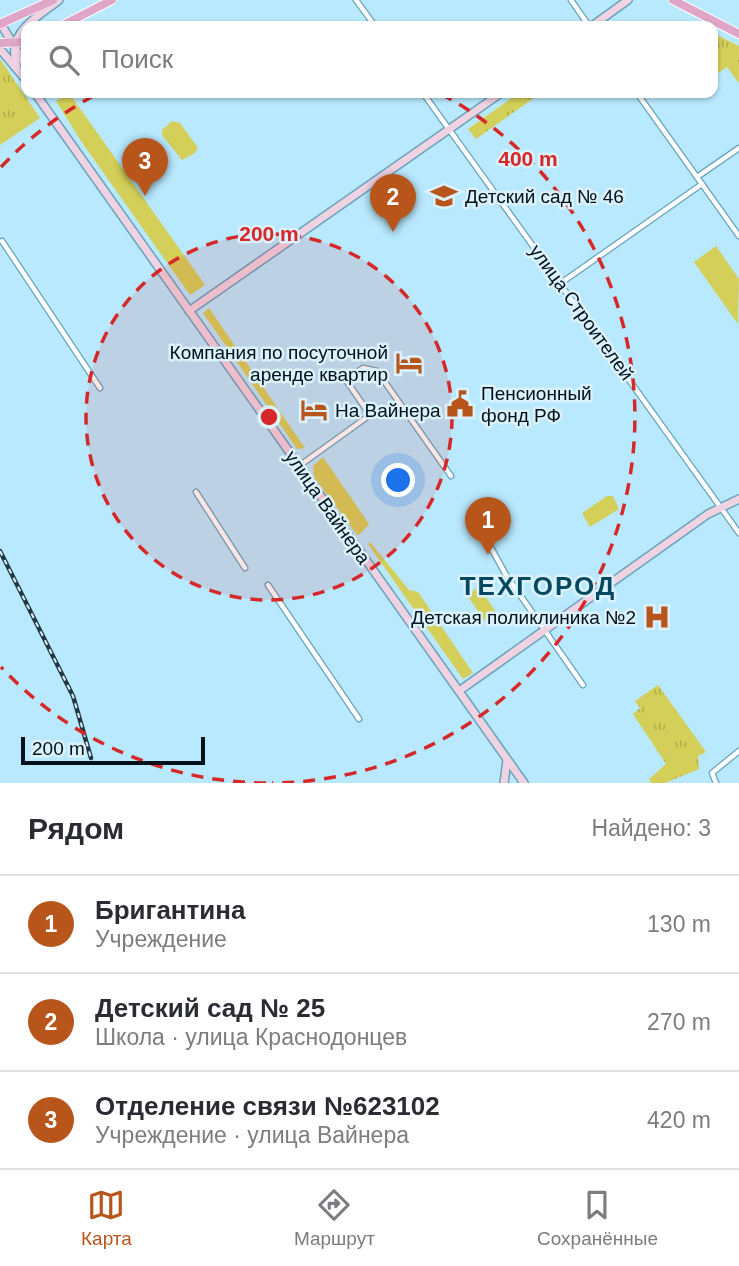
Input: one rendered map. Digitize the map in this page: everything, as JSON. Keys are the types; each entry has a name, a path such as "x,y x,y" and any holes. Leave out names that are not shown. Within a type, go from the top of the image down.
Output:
{"main road":[{"path":"21,57 0,24 53,0"},
{"path":"32,21 59,0"},
{"path":"71,21 112,0"},
{"path":"597,21 628,0"},
{"path":"673,0 714,21"},
{"path":"718,23 739,34"},
{"path":"17,67 14,44 21,31"},
{"path":"0,43 21,43"},
{"path":"0,49 21,73"},
{"name":"улица Вайнера","path":"39,98 524,783"},
{"path":"189,311 494,98"},
{"path":"459,691 722,508 739,499"},
{"path":"504,783 508,759"}],"street":[{"path":"356,0 371,21"},
{"path":"571,0 586,21"},
{"name":"улица Строителей","path":"427,98 739,533"},
{"path":"640,98 739,236"},
{"path":"697,177 739,148"},
{"path":"561,283 702,184"},
{"path":"2,242 100,388"},
{"path":"299,466 370,415 346,380 363,368 377,371 451,476"},
{"path":"196,492 245,568"},
{"path":"490,546 506,575 583,685"},
{"path":"268,586 359,719"},
{"path":"716,783 712,773 739,751"}],"green space":[{"path":"718,36 739,46 739,83 727,67 718,73"},
{"path":"0,59 21,90 21,98 26,98 40,118 0,145"},
{"path":"73,98 205,285 190,295 81,141 56,101"},
{"path":"512,98 534,98 476,139 468,129"},
{"path":"172,121 180,123 198,148 195,153 182,160 162,135 162,130"},
{"path":"716,246 739,279 738,324 694,262"},
{"path":"209,308 305,448 297,449 203,313"},
{"path":"323,457 369,524 358,536 314,477 313,466"},
{"path":"607,496 613,496 619,509 590,527 582,513"},
{"path":"370,542 409,590 418,592 473,673 463,679 368,544"},
{"path":"479,587 496,612 484,620 467,595"},
{"path":"658,685 706,752 698,756 699,769 665,783 651,783 649,779 666,764 633,714 640,708 635,701"}],"railway":[{"path":"0,551 73,696 91,758"}],"place":[{"name":"Отделение связи №623102","path":"145,196"},
{"name":"Детский сад № 46","path":"444,196"},
{"name":"Детский сад № 25","path":"393,232"},
{"name":"Компания по посуточной аренде квартир","path":"409,363"},
{"name":"Пенсионный фонд РФ","path":"460,404"},
{"name":"На Вайнера","path":"314,410"},
{"name":"Бригантина","path":"488,555"},
{"name":"Детская поликлиника №2","path":"657,617"}],"district":[{"name":"ТЕХГОРОД","path":"538,586"}]}
